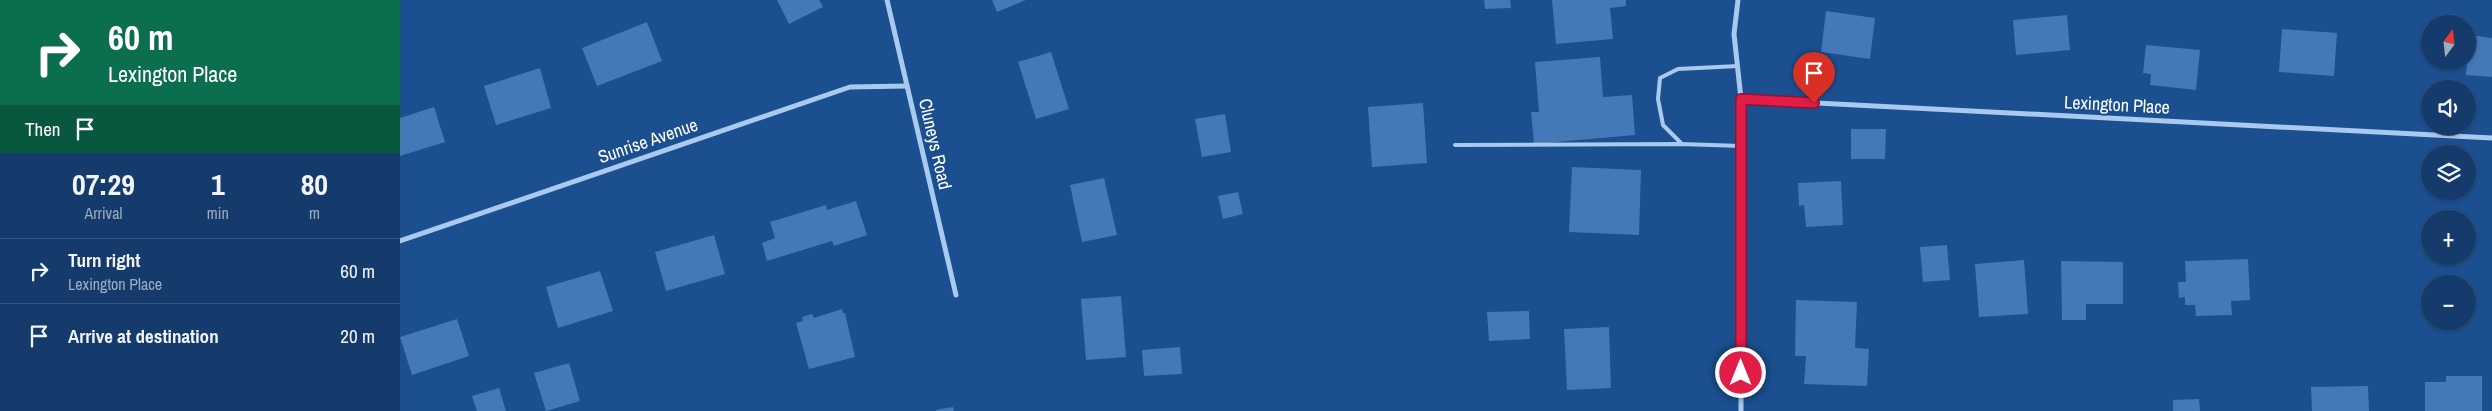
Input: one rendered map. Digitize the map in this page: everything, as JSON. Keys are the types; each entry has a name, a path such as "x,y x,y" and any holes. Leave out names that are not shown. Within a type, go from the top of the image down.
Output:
{"street":[{"name":"Cluneys Road","path":"887,0 956,294"},
{"path":"1738,0 1734,34 1741,99 1741,411"},
{"name":"Sunrise Avenue","path":"400,241 850,87 907,86"},
{"name":"Lexington Place","path":"1741,99 2492,138"}],"lane":[{"path":"1681,144 1664,125 1658,98 1660,78 1678,69 1738,66"},
{"path":"1455,145 1681,144 1741,146"}],"building":[{"path":"777,0 819,0 823,7 789,24"},
{"path":"992,0 1026,0 997,12"},
{"path":"1484,0 1510,0 1511,8 1485,9"},
{"path":"1552,0 1626,0 1626,6 1610,8 1613,39 1556,44"},
{"path":"1826,11 1875,18 1870,59 1821,52"},
{"path":"2067,15 2070,50 2016,55 2013,20"},
{"path":"647,22 662,61 597,86 582,48"},
{"path":"2282,29 2337,33 2334,76 2279,72"},
{"path":"2476,36 2492,38 2492,77 2466,75 2466,70 2476,70"},
{"path":"2146,45 2200,50 2196,90 2150,85 2151,74 2143,73"},
{"path":"1051,52 1069,109 1036,119 1018,62"},
{"path":"1600,57 1603,97 1632,95 1635,135 1534,144 1531,112 1539,112 1535,62"},
{"path":"540,68 551,108 496,125 484,86"},
{"path":"1423,103 1427,163 1372,167 1368,107"},
{"path":"434,107 445,142 400,156 400,118"},
{"path":"1225,114 1231,152 1202,157 1195,119"},
{"path":"1851,129 1886,129 1885,159 1851,159"},
{"path":"1572,167 1641,170 1639,235 1569,232"},
{"path":"1104,178 1117,235 1082,242 1070,185"},
{"path":"1841,181 1843,225 1806,227 1804,205 1799,206 1798,183"},
{"path":"1238,192 1243,214 1223,219 1218,196"},
{"path":"856,201 867,235 834,246 832,241 767,261 762,243 775,238 770,222 826,205 827,210"},
{"path":"714,235 725,274 666,291 655,252"},
{"path":"1947,245 1950,280 1923,282 1920,247"},
{"path":"2248,259 2250,300 2231,301 2232,315 2196,316 2195,305 2185,305 2185,297 2179,298 2178,282 2186,282 2185,261"},
{"path":"2024,260 2028,314 1979,317 1975,264"},
{"path":"2061,261 2123,262 2123,304 2086,304 2086,320 2062,320"},
{"path":"600,271 613,311 558,328 546,287"},
{"path":"1121,296 1126,357 1086,360 1081,299"},
{"path":"1796,300 1857,302 1855,348 1869,349 1867,386 1804,384 1806,356 1795,356"},
{"path":"842,309 843,313 845,313 855,357 809,369 796,323 803,321 802,317 812,314 814,318"},
{"path":"1529,311 1530,339 1489,341 1487,312"},
{"path":"457,319 469,356 412,375 400,337"},
{"path":"1609,327 1611,388 1567,390 1564,329"},
{"path":"1180,347 1182,374 1144,376 1142,350"},
{"path":"569,363 580,401 546,411 534,373"},
{"path":"2446,376 2482,376 2482,411 2425,411 2425,382 2446,382"},
{"path":"2368,386 2369,411 2312,411 2311,387"},
{"path":"499,388 506,411 477,411 472,396"},
{"path":"2199,399 2200,411 2173,411 2173,400"},
{"path":"953,407 954,411 936,411 936,410"}],"route":[{"path":"1741,373 1741,99 1814,103"}]}
